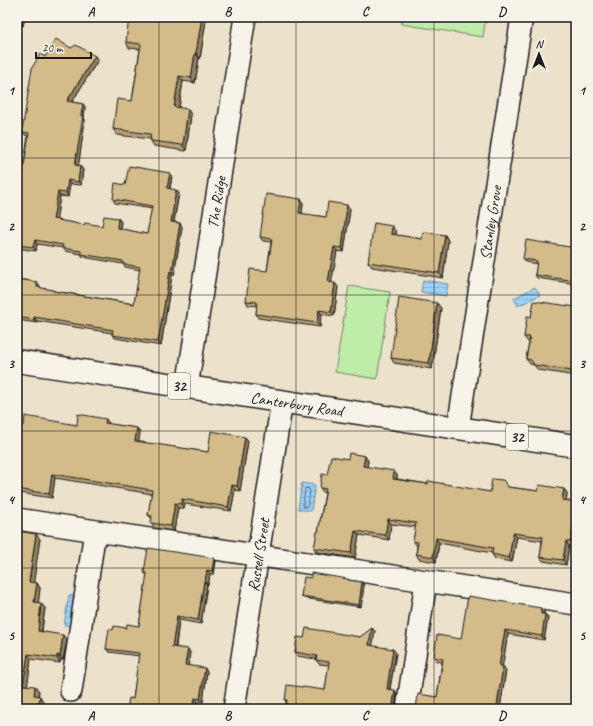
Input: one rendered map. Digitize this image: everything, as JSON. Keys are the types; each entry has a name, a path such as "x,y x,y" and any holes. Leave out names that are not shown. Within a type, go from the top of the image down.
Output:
{"main road":[{"name":"Canterbury Road","path":"17,361 576,446"}],"street":[{"name":"The Ridge","path":"187,387 245,17"},
{"name":"Stanley Grove","path":"458,428 522,17"},
{"name":"Russell Street","path":"234,709 282,401"},
{"path":"17,519 576,604"},
{"path":"71,691 95,530"},
{"path":"407,709 426,581"}],"green space":[{"path":"403,17 486,17 483,37 401,24"},
{"path":"349,286 390,292 377,379 335,372"}],"water":[{"path":"423,280 448,284 446,296 421,292"},
{"path":"535,287 540,295 518,306 514,298"},
{"path":"302,483 315,485 311,511 298,509"},
{"path":"69,595 78,597 74,626 64,625"}],"building":[{"path":"129,17 202,17 191,78 179,76 174,107 188,109 183,145 151,141 150,134 113,129 117,99 132,101 141,44 126,42"},
{"path":"56,39 71,48 76,45 95,56 67,101 83,104 81,116 83,116 75,165 80,166 78,182 68,180 66,193 58,192 53,219 84,225 85,223 102,226 104,216 118,218 117,228 147,234 152,206 113,199 115,183 125,185 129,166 170,173 167,188 176,190 171,222 180,223 158,342 112,335 113,330 34,317 34,320 17,317 17,279 37,282 37,287 53,291 134,304 140,267 123,264 123,261 81,254 81,251 62,248 63,245 35,240 33,247 17,245 17,203 29,133 22,132 32,68 40,54 45,57"},
{"path":"266,194 301,199 299,213 326,217 328,202 347,205 342,248 334,247 328,282 335,283 331,312 319,310 317,323 256,314 257,302 246,301 250,269 267,271 272,239 260,237"},
{"path":"374,223 392,226 391,234 422,239 423,232 445,235 439,273 368,262"},
{"path":"526,240 576,248 576,281 535,275 537,261 523,259"},
{"path":"399,297 437,303 429,363 391,358"},
{"path":"534,301 576,307 576,367 573,367 572,371 534,365 531,360 526,359 530,337 524,337 527,316 531,317"},
{"path":"78,414 106,419 105,423 137,428 135,441 208,452 211,431 245,437 237,486 232,485 228,507 182,499 181,504 175,503 171,526 151,523 152,516 148,515 152,490 52,474 49,494 17,489 19,472 17,472 17,424 24,425 25,416 77,425"},
{"path":"349,453 365,456 363,466 394,471 393,479 428,484 428,481 490,492 492,479 503,480 508,487 538,491 539,485 564,489 562,500 576,502 576,508 571,541 566,541 563,560 540,557 543,537 513,533 509,558 492,554 493,548 436,538 433,557 416,554 418,542 413,541 416,523 388,519 385,535 355,531 351,553 314,548 326,489 320,488 322,474 327,475 331,456 348,459"},
{"path":"17,531 36,534 29,582 37,583 34,602 41,603 38,631 63,635 60,656 57,655 57,658 28,654 23,685 35,686 34,695 40,696 38,709 17,709"},
{"path":"148,548 214,558 212,571 207,570 204,581 198,620 177,616 172,647 188,649 185,665 205,668 200,699 195,698 193,709 127,709 129,698 133,699 139,653 106,649 109,629 113,630 114,626 126,628 127,624 139,626 147,573 144,572"},
{"path":"311,573 362,582 359,605 301,596 304,577 311,578"},
{"path":"468,596 541,608 541,614 545,614 542,636 505,630 499,666 503,666 497,706 499,706 499,708 508,709 416,709 418,694 437,697 443,659 434,657 437,635 461,639"},
{"path":"306,628 360,637 372,628 369,645 393,649 387,689 395,690 393,709 286,709 287,700 285,700 287,685 325,690 329,662 316,660 317,656 295,652 297,637 304,638"}]}
